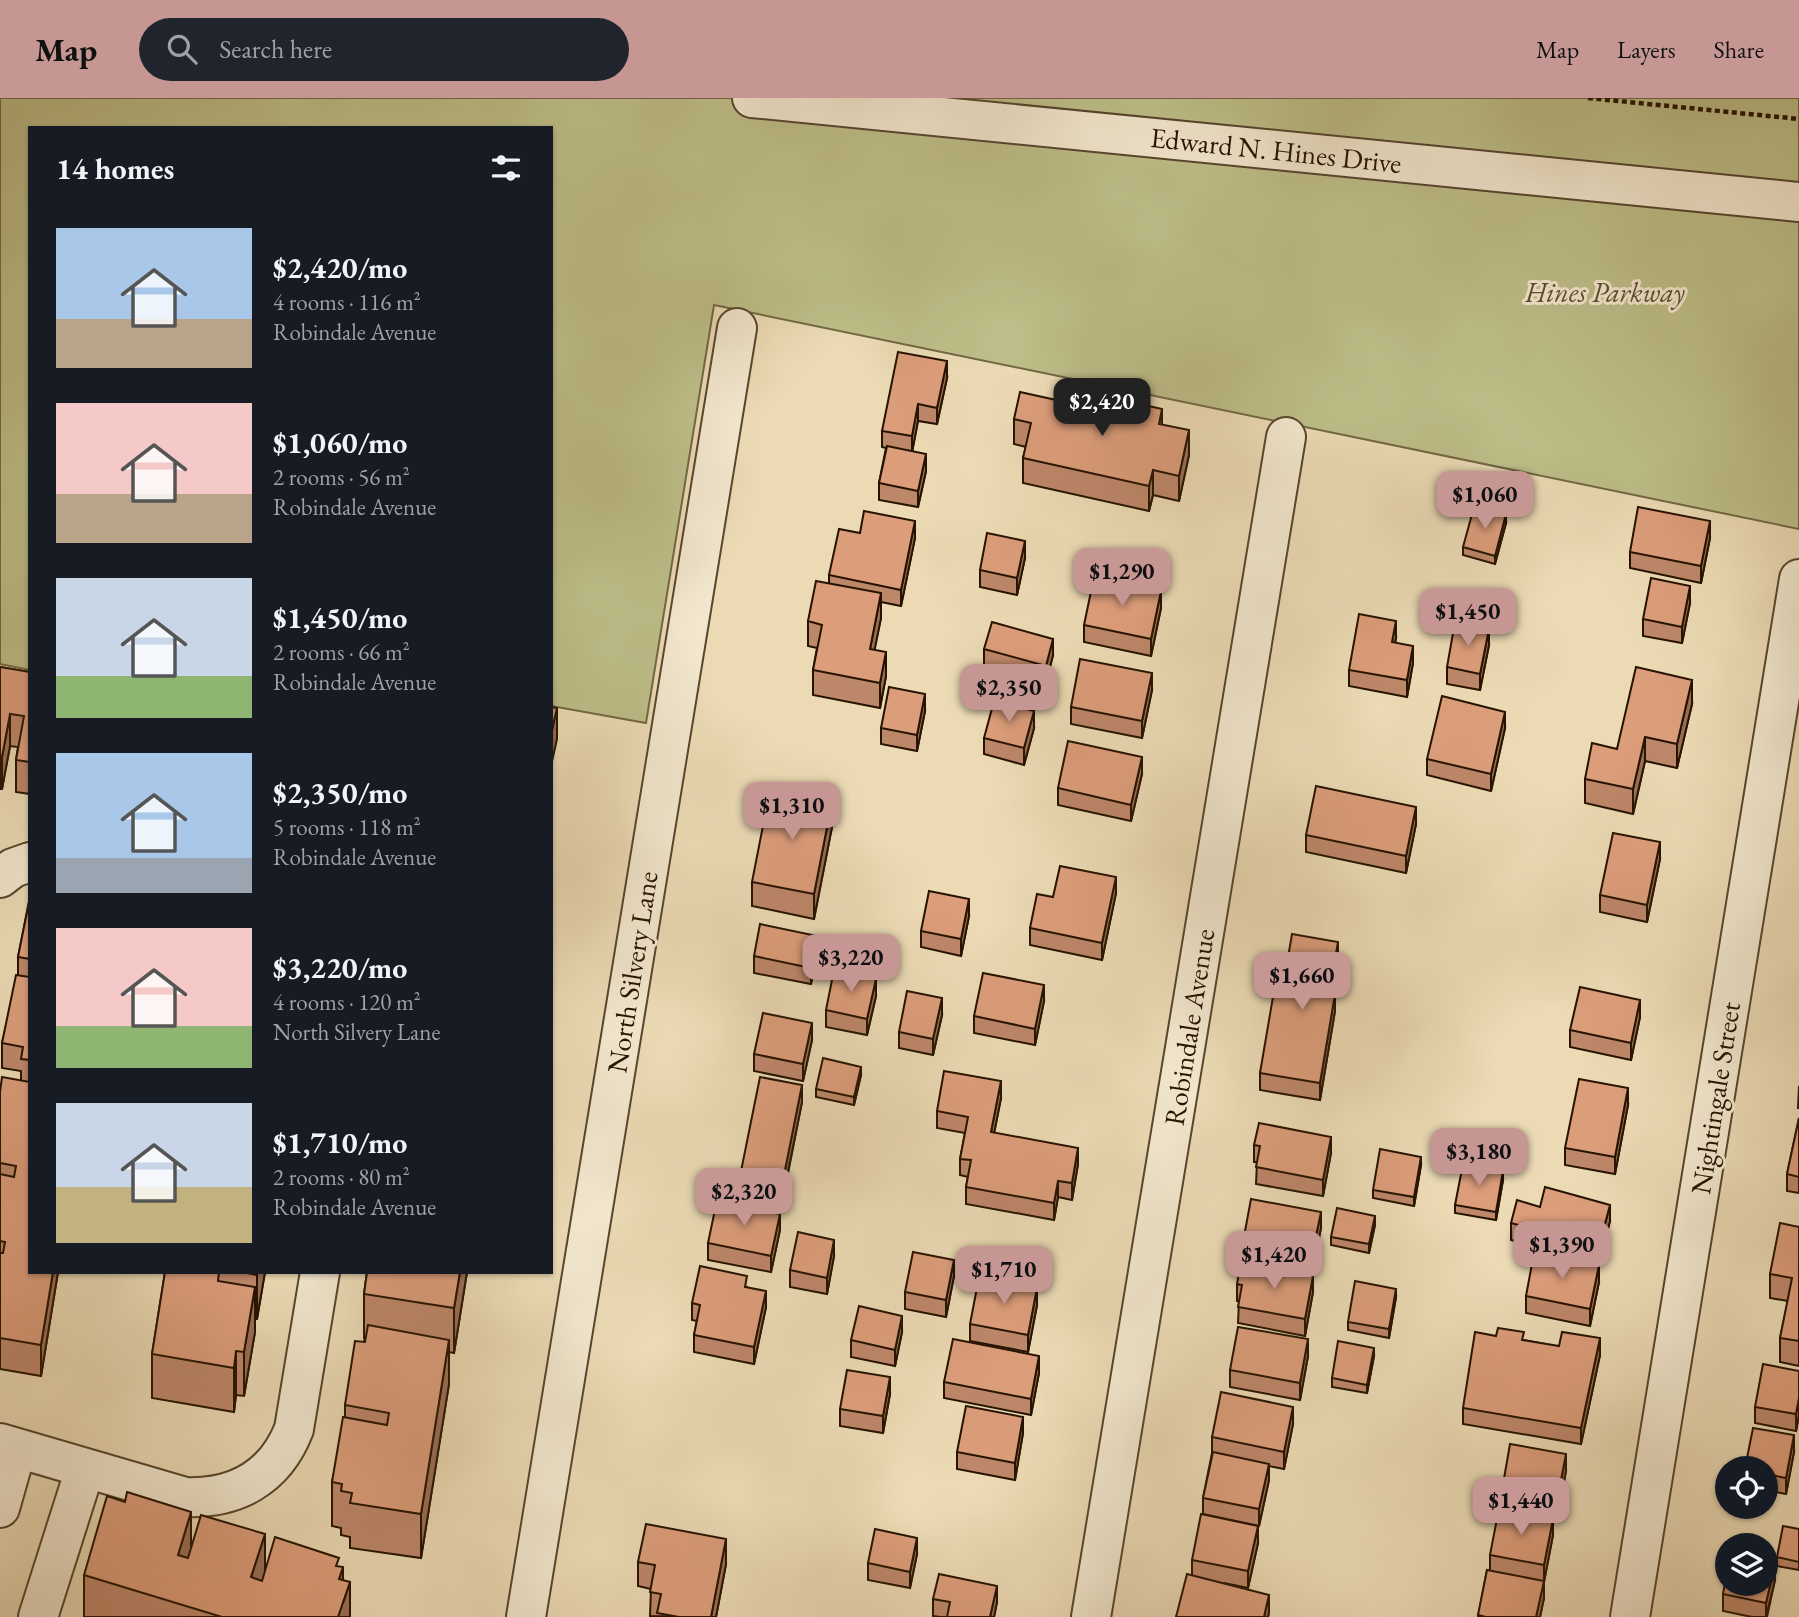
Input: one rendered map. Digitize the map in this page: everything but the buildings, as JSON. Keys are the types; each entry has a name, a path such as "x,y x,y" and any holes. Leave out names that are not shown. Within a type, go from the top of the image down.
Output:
{"street":[{"name":"Edward N. Hines Drive","path":"752,98 1799,202"},
{"name":"North Silvery Lane","path":"526,1617 737,328"},
{"name":"Robindale Avenue","path":"1091,1617 1286,437"},
{"name":"Nightingale Street","path":"1630,1617 1799,579"},
{"path":"0,878 13,868 28,863"},
{"path":"0,1508 8,1446 185,1497 208,1498 235,1491 258,1479 288,1444 294,1429 320,1274"},
{"path":"38,1617 85,1469"}],"path":[{"path":"1588,98 1799,119"}],"green space":[{"name":"Hines Parkway","path":"0,98 1799,98 1799,529 714,305 646,723 553,706 553,126 28,126 28,670 0,664"}]}
